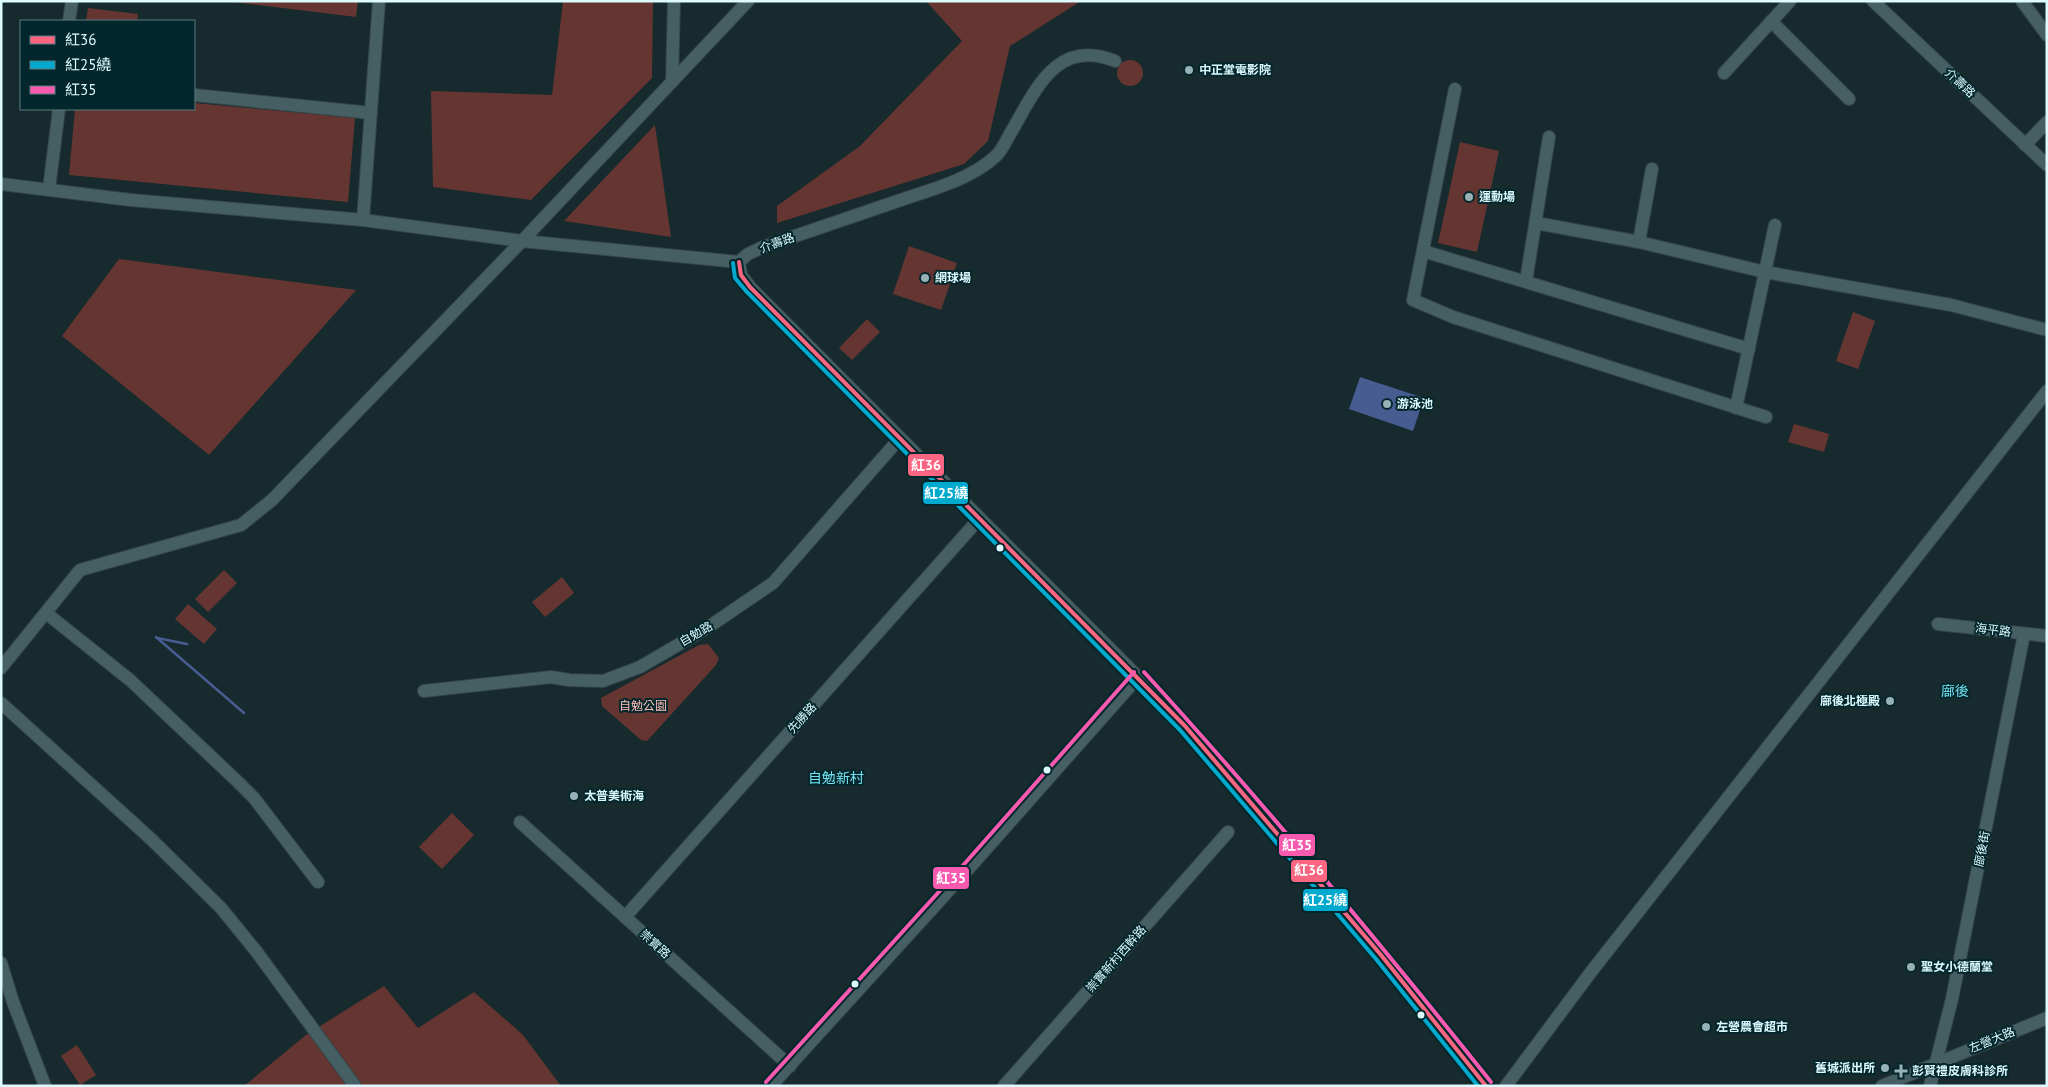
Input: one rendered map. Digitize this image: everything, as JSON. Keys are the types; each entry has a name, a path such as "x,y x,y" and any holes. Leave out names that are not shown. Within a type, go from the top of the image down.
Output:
{"street":[{"path":"69,20 72,1"},
{"path":"363,220 379,1"},
{"path":"672,82 674,1"},
{"path":"1,668 80,570 241,525 272,500 748,1"},
{"path":"1724,73 1790,1"},
{"name":"介壽路","path":"1873,1 2047,165"},
{"path":"2022,1 2047,35"},
{"path":"1771,21 1849,99"},
{"name":"介壽路","path":"739,262 748,254 762,247 964,178 998,154 1040,82 1049,71 1068,58 1087,54 1100,55 1114,61"},
{"path":"1454,89 1413,300 1453,317 1766,417"},
{"path":"195,95 371,113"},
{"path":"49,189 58,110"},
{"path":"2025,145 2047,122"},
{"path":"1526,281 1549,136"},
{"path":"1640,242 1652,169"},
{"path":"1,184 131,200 363,220 522,240 739,262 740,275 750,287 979,519 1139,676 1185,726 1375,947 1486,1086"},
{"path":"1536,223 1640,242 1765,272 1950,305 2047,330"},
{"path":"1736,408 1776,225"},
{"path":"1423,250 1749,349"},
{"path":"1506,1086 1591,972 2047,391"},
{"name":"自勉路","path":"424,691 551,677 569,680 604,681 640,668 707,628 773,583 900,438"},
{"name":"先勝路","path":"625,917 979,519"},
{"path":"46,613 130,680 232,776 254,798 318,882"},
{"name":"海平路","path":"1938,624 2047,636"},
{"name":"廍後街","path":"1930,1086 1952,998 2024,634"},
{"path":"771,1086 971,866 1139,676"},
{"path":"1,703 151,839 221,908 262,958 355,1086"},
{"name":"崇實路","path":"520,822 790,1066"},
{"name":"崇實新村西幹路","path":"1004,1086 1228,832"},
{"path":"1,963 13,1002 45,1086"},
{"name":"左營大路","path":"1882,1086 2047,1018"}],"green space":[{"path":"225,1 358,1 356,17"},
{"path":"563,1 653,1 652,78 531,200 433,187 431,91 552,95"},
{"path":"926,1 1081,1 1010,46 988,141 964,164 777,223 777,206 860,146 962,41"},
{"path":"88,8 138,14 137,20 86,20"},
{"path":"1130,60 1139,64 1143,73 1139,82 1130,86 1121,82 1117,73 1121,64"},
{"path":"195,103 355,118 348,202 69,175 75,110 195,110"},
{"path":"655,125 671,237 564,221"},
{"name":"運動場","path":"1460,142 1499,151 1477,252 1438,243"},
{"name":"網球場","path":"909,246 957,263 941,310 893,294"},
{"path":"119,259 356,290 209,455 62,336"},
{"path":"1853,312 1875,321 1858,369 1836,361"},
{"path":"867,319 880,332 852,360 839,348"},
{"path":"1794,424 1829,434 1824,452 1788,442"},
{"path":"224,570 237,583 208,612 195,599"},
{"path":"562,577 574,593 545,617 532,602"},
{"path":"188,604 217,629 204,644 175,619"},
{"name":"自勉公園","path":"708,644 719,658 716,665 647,741 641,740 602,706 601,698 699,645"},
{"path":"452,813 474,835 442,869 419,847"},
{"path":"384,986 418,1028 474,992 523,1035 561,1086 244,1086 306,1035"},
{"path":"77,1045 96,1075 80,1085 61,1056"}],"water":[{"name":"游泳池","path":"1360,377 1424,398 1413,431 1349,409"}],"waterway":[{"path":"156,637 244,713"},
{"path":"157,638 187,644"}],"transit line":[{"name":"紅36","path":"739,262 741,275 750,287 1185,726 1381,955 1486,1086"},
{"name":"紅25繞","path":"733,263 735,278 746,291 1180,730 1376,959 1478,1086"},
{"name":"紅35","path":"766,1082 966,862 1134,672"},
{"name":"紅35","path":"1144,672 1234,772 1321,874 1491,1082"}],"place":[{"name":"中正堂電影院","path":"1189,70"},
{"name":"運動場","path":"1469,197"},
{"name":"網球場","path":"925,278"},
{"name":"游泳池","path":"1387,404"},
{"name":"廍後北極殿","path":"1890,701"},
{"name":"太普美術海","path":"574,796"},
{"name":"聖女小德蘭堂","path":"1911,967"},
{"name":"左營農會超市","path":"1706,1027"},
{"name":"舊城派出所","path":"1885,1068"},
{"name":"彭賢禮皮膚科診所","path":"1901,1071"}],"district":[{"name":"廍後","path":"1955,691"},
{"name":"自勉新村","path":"836,778"}]}
